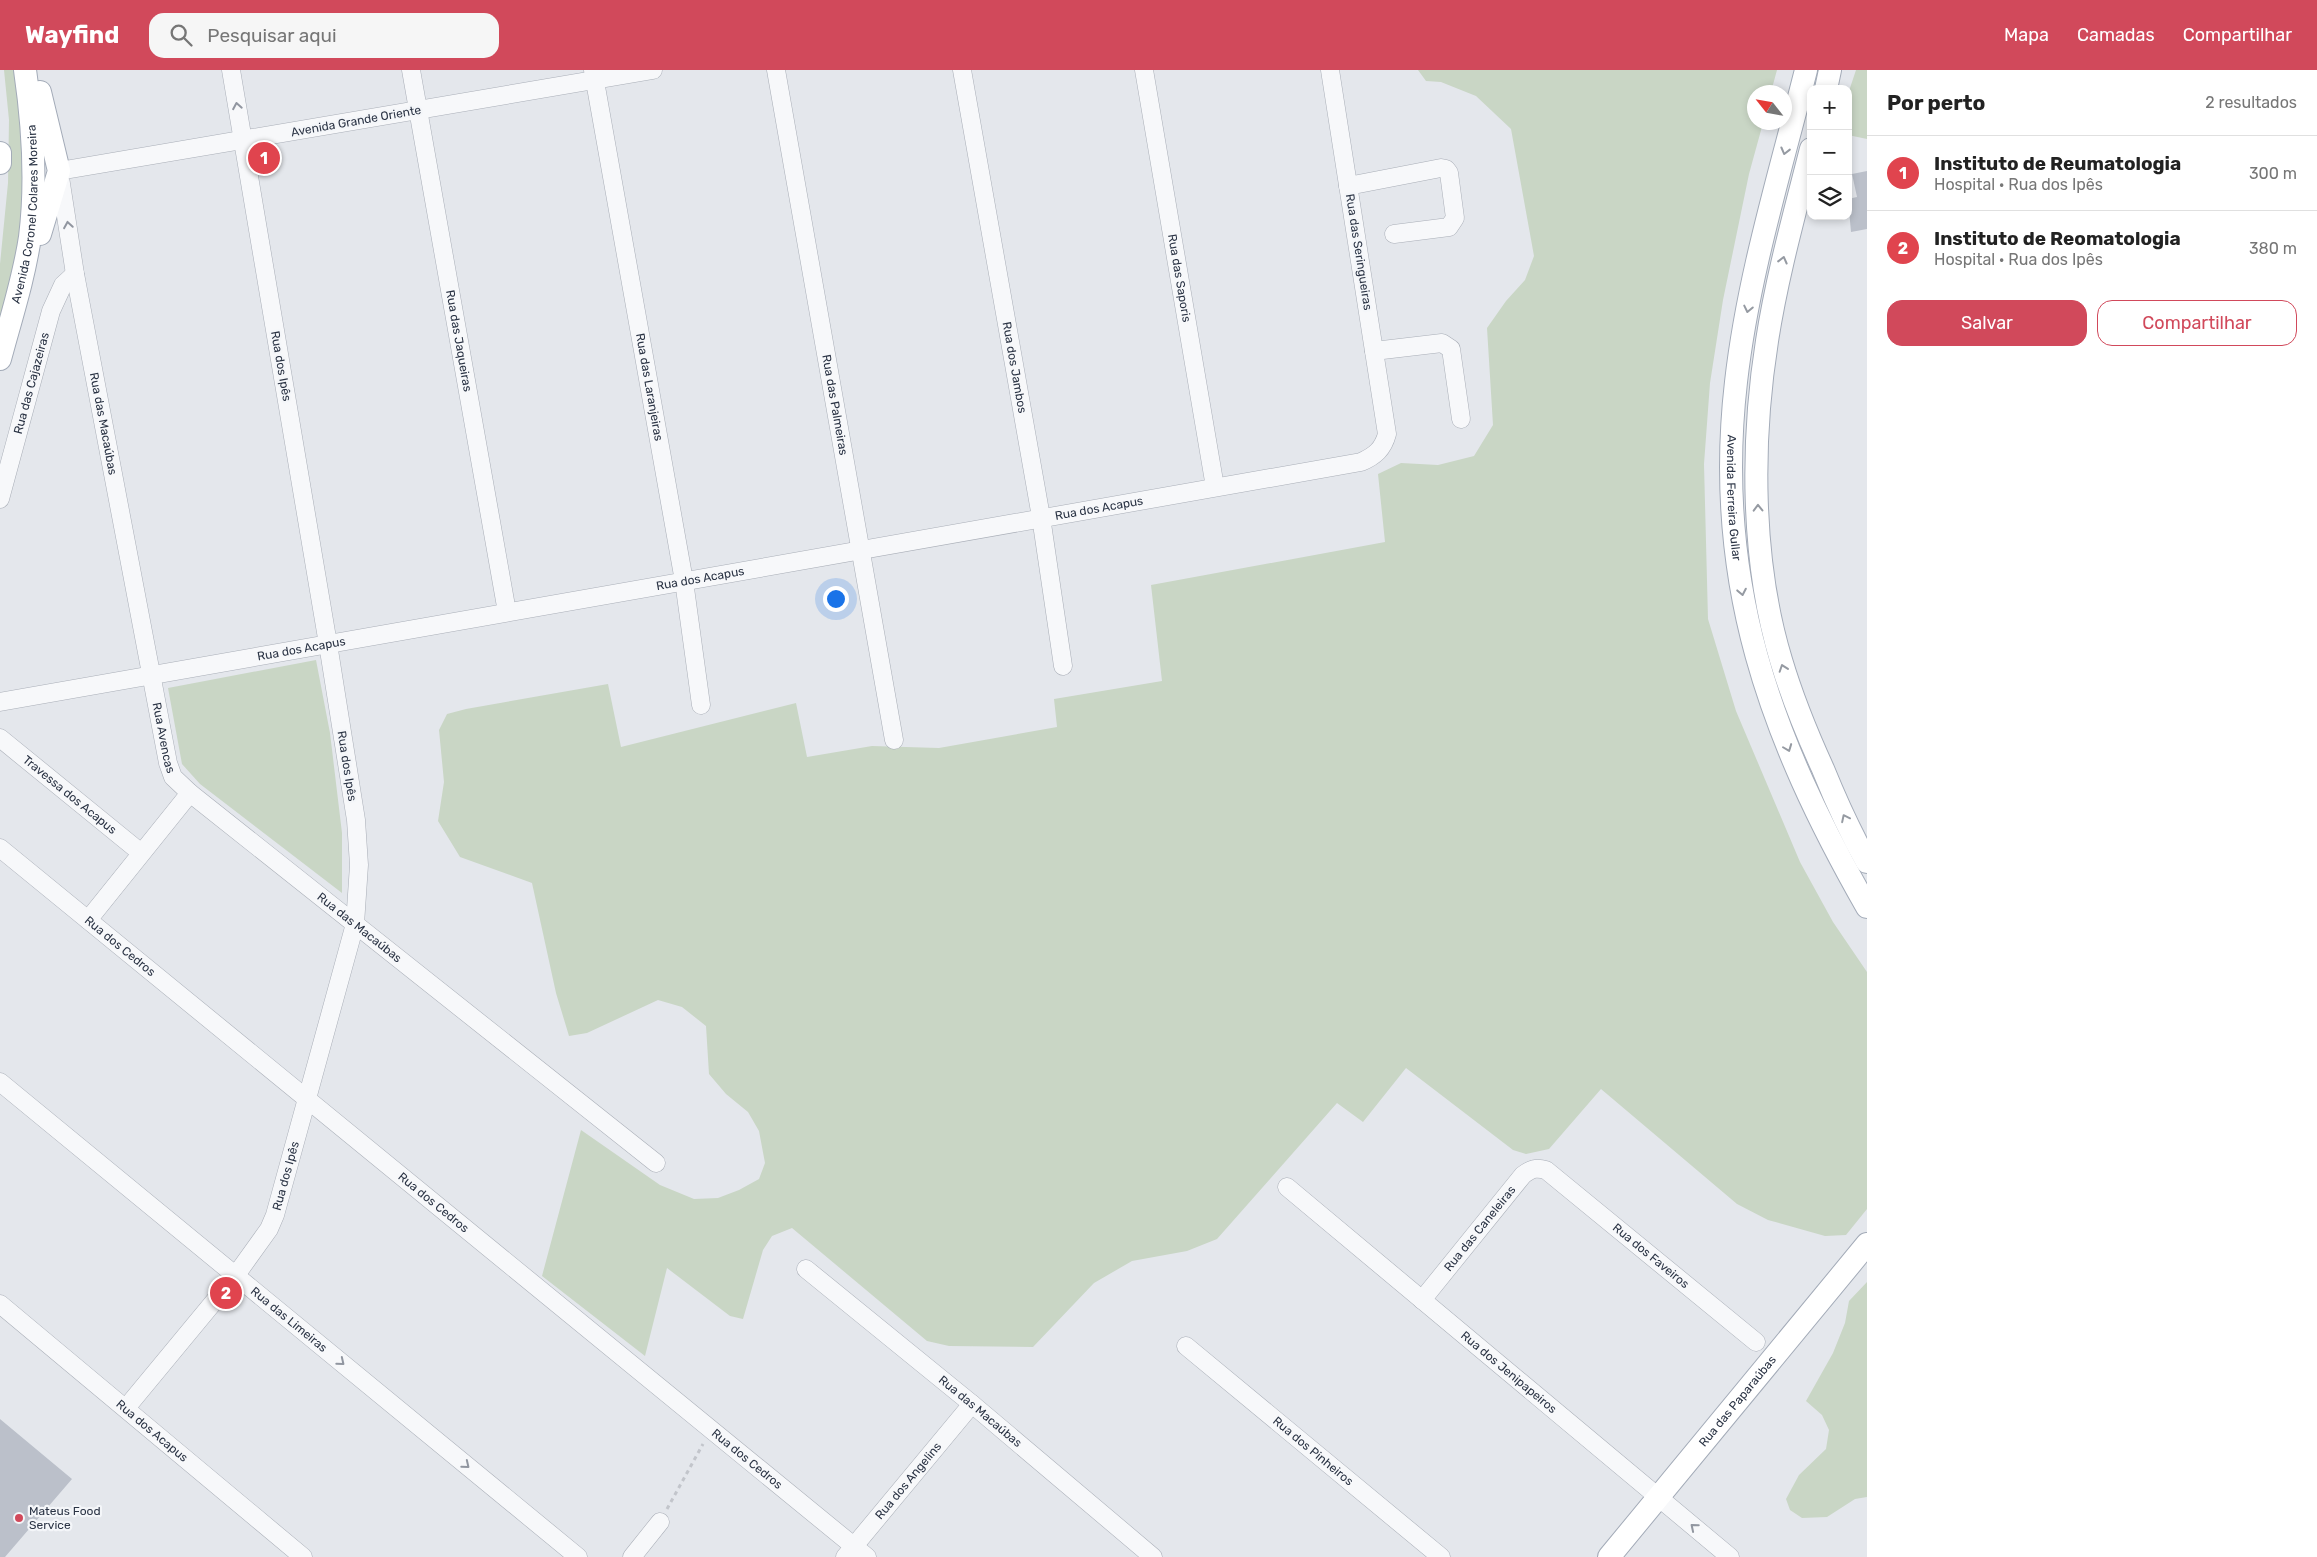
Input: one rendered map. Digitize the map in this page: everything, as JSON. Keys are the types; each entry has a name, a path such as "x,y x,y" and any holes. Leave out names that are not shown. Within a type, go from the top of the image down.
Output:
{"main road":[{"name":"Avenida Coronel Colares Moreira","path":"0,358 19,291 30,237 34,185 32,127 25,70"},
{"path":"19,291 59,171 40,90 31,70"},
{"name":"Avenida Ferreira Gullar","path":"1806,70 1760,251 1745,322 1736,382 1731,450 1731,518 1738,575 1749,630 1766,691 1794,763 1827,836 1867,908"},
{"path":"1827,85 1830,70"},
{"path":"0,153 0,163"},
{"name":"Avenida Ferreira Gullar","path":"1807,165 1779,276 1767,342 1760,405 1758,525 1771,616 1780,659 1810,740 1833,793 1867,862"},
{"name":"Rua das Paparaúbas","path":"1609,1557 1867,1244"}],"street":[{"name":"Rua dos Ipês","path":"126,1408 236,1275 269,1229 275,1215 308,1100 355,924 359,865 356,820 231,70"},
{"name":"Rua das Jaqueiras","path":"411,70 507,612"},
{"name":"Avenida Grande Oriente","path":"59,171 418,110 594,75 653,70"},
{"name":"Rua das Palmeiras","path":"776,70 862,549 894,740"},
{"name":"Rua dos Jambos","path":"962,70 1041,518 1062,666"},
{"name":"Rua das Saporis","path":"1144,70 1215,487"},
{"name":"Rua das Seringueiras","path":"1330,70 1387,434"},
{"name":"Rua das Laranjeiras","path":"594,75 684,581 701,705"},
{"path":"1348,186 1441,168 1446,169 1449,173 1454,209 1453,223 1449,227 1394,234"},
{"name":"Rua das Macaúbas","path":"59,171 75,274 153,675"},
{"name":"Rua das Cajazeiras","path":"0,499 51,311 63,285 75,274"},
{"path":"1374,351 1442,343 1448,345 1451,349 1461,419"},
{"name":"Rua dos Acapus","path":"0,702 1361,462 1378,452 1385,443 1387,434"},
{"name":"Rua Avencas","path":"153,675 168,763 174,776 190,793"},
{"name":"Travessa dos Acapus","path":"0,738 140,852"},
{"name":"Rua das Macaúbas","path":"190,793 656,1163"},
{"path":"88,920 140,852 190,793"},
{"name":"Rua dos Cedros","path":"0,848 711,1429 855,1553"},
{"name":"Rua das Limeiras","path":"0,1082 578,1557"},
{"name":"Rua das Caneleiras","path":"1422,1300 1523,1175 1534,1168 1546,1170"},
{"name":"Rua dos Faveiros","path":"1546,1170 1756,1342"},
{"name":"Rua dos Jenipapeiros","path":"1287,1187 1730,1557"},
{"name":"Rua das Macaúbas","path":"806,1269 972,1404 1153,1557"},
{"name":"Rua dos Acapus","path":"0,1304 303,1557"},
{"name":"Rua dos Pinheiros","path":"1186,1346 1441,1557"},
{"name":"Rua dos Angelins","path":"855,1553 972,1404"},
{"path":"632,1557 660,1522"}],"path":[{"path":"660,1522 711,1429"}],"green space":[{"path":"4,70 15,70 22,129 24,189 18,242 0,329 0,264 8,183 9,120"},
{"path":"1418,70 1777,70 1773,85 1747,85 1747,130 1761,130 1749,174 1723,300 1710,383 1704,464 1708,619 1736,711 1800,862 1833,922 1867,972 1867,1209 1846,1235 1825,1236 1768,1220 1737,1204 1601,1089 1549,1149 1526,1154 1513,1150 1406,1068 1363,1122 1337,1103 1217,1239 1187,1251 1132,1261 1094,1283 1033,1347 949,1346 927,1341 792,1228 772,1236 763,1250 743,1319 730,1316 667,1268 645,1356 542,1276 581,1130 660,1185 694,1199 718,1198 739,1190 759,1179 765,1163 759,1131 748,1112 726,1094 709,1074 706,1026 682,1007 658,1000 587,1033 569,1036 556,993 532,883 460,857 438,821 444,782 439,730 447,714 608,684 621,747 796,703 807,757 872,746 939,748 1057,727 1054,699 1162,681 1151,585 1385,542 1378,474 1401,463 1438,465 1474,456 1493,425 1487,328 1506,301 1525,280 1534,256 1511,129 1476,96 1441,82 1426,81"},
{"path":"1856,70 1867,70 1867,139 1852,136 1851,85"},
{"path":"316,660 330,733 342,833 342,893 200,784 182,764 168,688"},
{"path":"1867,1282 1867,1497 1855,1499 1827,1517 1802,1518 1790,1510 1786,1499 1799,1475 1826,1449 1829,1430 1822,1415 1806,1401 1833,1353 1845,1323 1849,1301"}],"building":[{"path":"1867,171 1867,229 1851,232 1852,198 1857,197 1852,174"},
{"name":"Mateus Food Service","path":"0,1419 72,1479 5,1557 0,1557"}],"place":[{"name":"Instituto de Reumatologia","path":"264,158"},
{"name":"Instituto de Reomatologia","path":"226,1293"},
{"name":"Mateus Food Service","path":"19,1518"}]}
